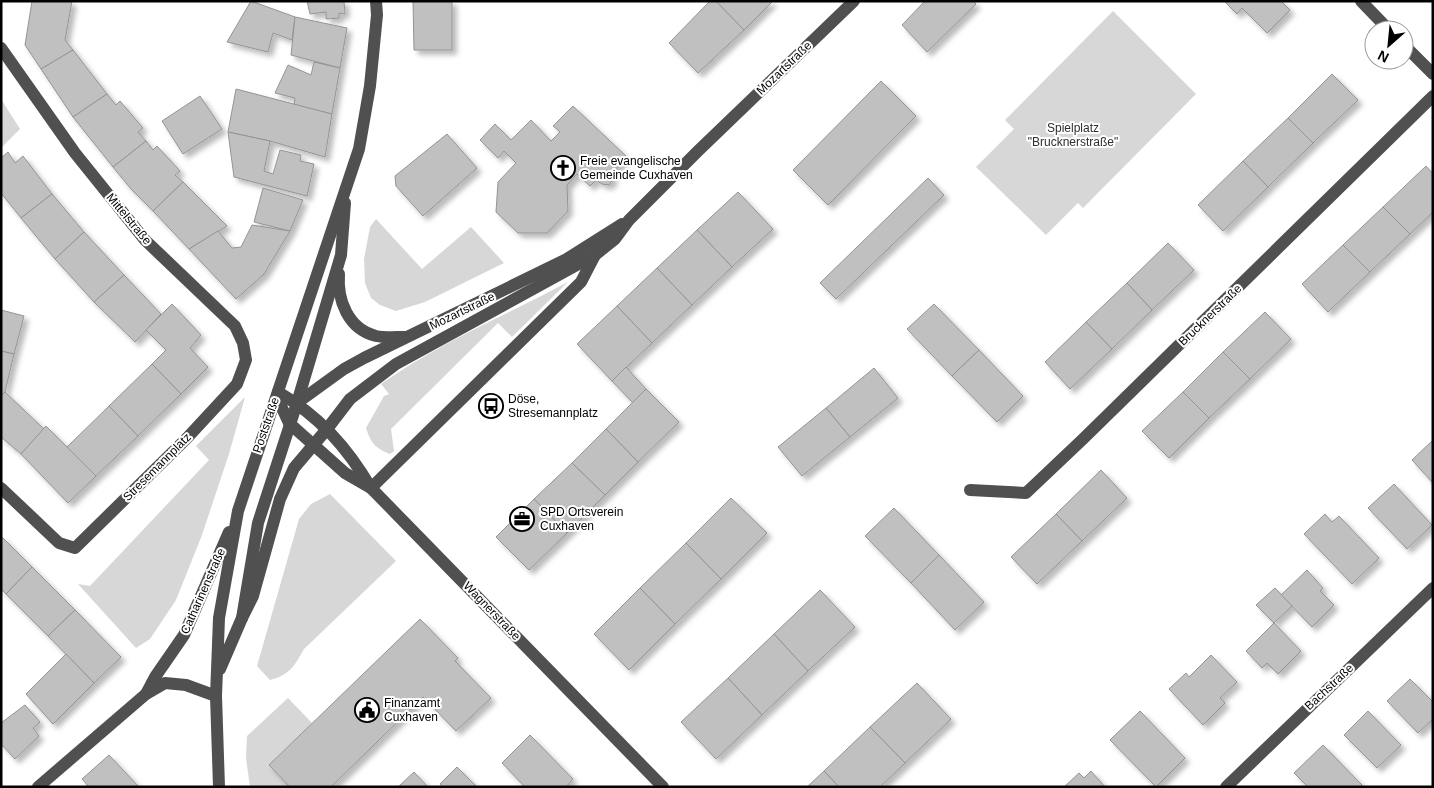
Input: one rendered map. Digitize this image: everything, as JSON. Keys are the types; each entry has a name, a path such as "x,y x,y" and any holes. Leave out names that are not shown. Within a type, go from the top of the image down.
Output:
{"street":[{"name":"Poststraße","path":"219,787 216,696 219,618 238,511 359,149 370,86 377,15 376,1"},
{"name":"Mozartstraße","path":"242,618 253,596 280,499 294,468 314,446 350,399 396,364 594,255 615,238 628,220 854,1"},
{"path":"1361,1 1379,20"},
{"name":"Mittelstraße","path":"1,48 75,153 145,240 235,326 243,343 246,360 237,384"},
{"path":"1414,55 1433,74"},
{"name":"Brucknerstraße","path":"970,490 1026,493 1433,96"},
{"name":"Poststraße","path":"217,675 242,618 258,523 297,403 341,255 347,181"},
{"name":"Mozartstraße","path":"297,403 344,369 565,260 628,220"},
{"path":"341,255 339,279 342,305 356,326 367,333 379,337 409,337"},
{"name":"Mozartstraße","path":"371,488 581,282 594,255"},
{"name":"Stresemannplatz","path":"1,488 59,543 75,548 188,438 237,384"},
{"path":"278,392 282,408 289,423 345,473 371,488"},
{"name":"Wagnerstraße","path":"278,392 297,403 327,429 356,462 371,488 663,787"},
{"name":"Catharinenstraße","path":"146,694 155,677 184,635 238,511"},
{"name":"Bachstraße","path":"1226,787 1433,588"},
{"name":"Catharinenstraße","path":"38,787 146,694 165,683 186,685 216,696"}],"green space":[{"name":"Spielplatz \"Brucknerstraße\"","path":"1113,11 1196,94 1083,208 1078,203 1046,235 976,167 1014,129 1005,120"},
{"path":"1,99 20,129 1,148"},
{"path":"376,219 422,269 471,227 504,263 425,302 396,311 380,305 371,298 365,283 364,259 370,227"},
{"path":"568,282 512,337 498,323 391,429 394,451 390,454 374,444 366,428 384,396 389,394 381,384 449,342"},
{"path":"245,397 229,454 202,535 176,600 150,639 136,648 78,584 90,586 209,460 196,446"},
{"path":"330,494 396,561 304,649 291,669 270,680 257,666 299,519 311,504"},
{"path":"288,698 312,723 269,765 290,787 250,787 246,758 247,736"}],"building":[{"path":"32,1 72,1 65,40 73,50 41,69 25,45"},
{"path":"251,1 295,17 292,40 273,33 268,52 227,42"},
{"path":"307,1 344,1 345,14 339,13 339,18 326,19 326,12 310,14"},
{"path":"413,1 452,1 452,50 414,50"},
{"path":"710,1 716,1 744,30 698,73 669,43"},
{"path":"716,1 773,1 744,30"},
{"path":"925,1 973,1 976,4 927,52 902,25"},
{"path":"1226,1 1281,1 1290,10 1267,33 1242,8 1237,14"},
{"path":"295,17 347,28 340,68 291,55"},
{"path":"73,50 107,94 73,117 41,69"},
{"path":"314,62 340,68 332,114 294,105 295,98 275,93 288,65 311,75"},
{"path":"1332,74 1358,100 1313,143 1288,118"},
{"path":"881,81 916,116 828,205 793,170"},
{"path":"236,89 332,114 325,157 270,141 228,132"},
{"path":"107,94 116,105 120,101 143,128 138,132 146,141 113,167 73,117"},
{"path":"200,96 222,129 183,154 162,121"},
{"name":"Freie evangelische Gemeinde Cuxhaven","path":"573,106 627,157 611,174 613,179 609,185 602,184 596,180 590,186 577,174 567,185 568,211 547,233 518,233 496,212 498,182 516,163 504,151 498,158 480,140 495,124 511,140 531,120 551,141 560,132 553,126"},
{"path":"1288,118 1313,143 1268,187 1243,161"},
{"path":"228,132 270,141 264,171 273,174 280,150 301,155 300,161 314,164 307,196 234,177"},
{"path":"447,134 477,168 423,216 396,186 395,176"},
{"path":"146,141 153,150 157,146 180,171 175,175 183,182 153,211 113,167"},
{"path":"8,152 15,163 23,156 52,194 21,218 1,193 1,158"},
{"path":"1243,161 1268,187 1223,231 1198,205"},
{"path":"1426,166 1433,174 1433,212 1410,234 1383,207"},
{"path":"928,178 944,195 836,299 820,283"},
{"path":"183,182 227,226 189,249 153,211"},
{"path":"263,188 303,200 290,231 254,222"},
{"path":"738,192 773,229 732,267 697,230"},
{"path":"52,194 84,232 55,259 21,218"},
{"path":"1383,207 1410,234 1370,272 1343,245"},
{"path":"252,225 290,231 264,274 236,299 189,249 218,231 232,248 241,247"},
{"path":"697,230 732,267 692,305 657,268"},
{"path":"84,232 124,275 94,302 55,259"},
{"path":"1168,243 1194,270 1152,310 1127,283"},
{"path":"1343,245 1370,272 1328,312 1302,284"},
{"path":"657,268 692,305 652,343 617,306"},
{"path":"124,275 161,314 135,342 94,302"},
{"path":"1127,283 1152,310 1112,349 1086,322"},
{"path":"172,304 201,335 190,348 208,367 181,394 152,364 166,350 146,330"},
{"path":"934,304 979,350 952,376 907,329"},
{"path":"617,306 652,343 612,381 577,344"},
{"path":"1,310 24,316 14,354 1,351"},
{"path":"1265,312 1291,339 1250,379 1223,352"},
{"path":"1086,322 1112,349 1070,389 1045,362"},
{"path":"979,350 1023,396 997,422 952,376"},
{"path":"1,351 14,354 5,392 1,396"},
{"path":"1223,352 1250,379 1209,418 1183,392"},
{"path":"152,364 181,394 138,436 109,406"},
{"path":"626,367 646,389 633,403 612,381"},
{"path":"874,368 898,398 850,437 826,408"},
{"path":"646,389 679,422 638,462 606,429"},
{"path":"5,392 44,429 21,454 1,437 1,396"},
{"path":"1183,392 1209,418 1169,458 1142,431"},
{"path":"109,406 138,436 96,476 67,447"},
{"path":"826,408 850,437 802,476 778,447"},
{"path":"46,426 96,476 68,503 21,454"},
{"path":"606,429 638,462 605,495 572,463"},
{"path":"1433,440 1433,483 1412,460"},
{"path":"572,463 605,495 567,533 534,499"},
{"path":"1101,470 1127,498 1082,541 1056,514"},
{"path":"1394,484 1432,525 1407,549 1368,508"},
{"path":"731,498 767,533 721,579 686,543"},
{"path":"534,499 567,533 529,570 496,537"},
{"path":"894,508 939,555 911,583 865,536"},
{"path":"1056,514 1082,541 1037,584 1011,557"},
{"path":"1325,514 1332,522 1339,516 1379,558 1352,584 1304,534"},
{"path":"1,536 32,567 6,594 1,589"},
{"path":"686,543 721,579 675,624 640,588"},
{"path":"939,555 984,602 955,630 911,583"},
{"path":"32,567 75,610 48,636 6,594"},
{"path":"1307,570 1323,588 1320,591 1334,605 1312,627 1281,595"},
{"path":"640,588 675,624 629,670 594,634"},
{"path":"1275,588 1292,606 1274,623 1256,605"},
{"path":"820,590 855,627 808,671 774,634"},
{"path":"75,610 121,657 94,683 48,636"},
{"name":"Finanzamt Cuxhaven","path":"420,619 458,658 455,661 491,698 456,731 423,697 331,787 290,787 269,765"},
{"path":"1274,623 1301,651 1278,674 1267,663 1262,668 1246,651"},
{"path":"774,634 808,671 762,715 728,678"},
{"path":"66,654 94,683 53,724 26,694"},
{"path":"1211,655 1237,682 1220,698 1225,703 1203,725 1169,689 1186,673 1189,677"},
{"path":"728,678 762,715 716,759 681,722"},
{"path":"1410,679 1433,702 1433,719 1418,733 1387,701"},
{"path":"917,683 951,719 905,763 870,727"},
{"path":"25,705 40,722 33,728 39,736 15,759 1,744 1,723"},
{"path":"1140,711 1185,758 1156,787 1110,740"},
{"path":"1368,711 1401,745 1377,768 1344,735"},
{"path":"870,727 905,763 880,787 839,787 824,771"},
{"path":"530,735 573,779 566,787 525,787 502,763"},
{"path":"1323,745 1362,785 1360,787 1308,787 1294,773"},
{"path":"109,755 139,787 89,787 82,779"},
{"path":"457,767 477,787 443,787 440,784"},
{"path":"824,771 839,787 807,787"},
{"path":"1091,771 1105,787 1064,787 1079,773 1084,778"},
{"path":"414,772 428,787 398,787"}],"place":[{"name":"Freie evangelische Gemeinde Cuxhaven","path":"563,168"},
{"name":"Döse, Stresemannplatz","path":"491,406"},
{"name":"SPD Ortsverein Cuxhaven","path":"522,519"},
{"name":"Finanzamt Cuxhaven","path":"367,710"}]}
